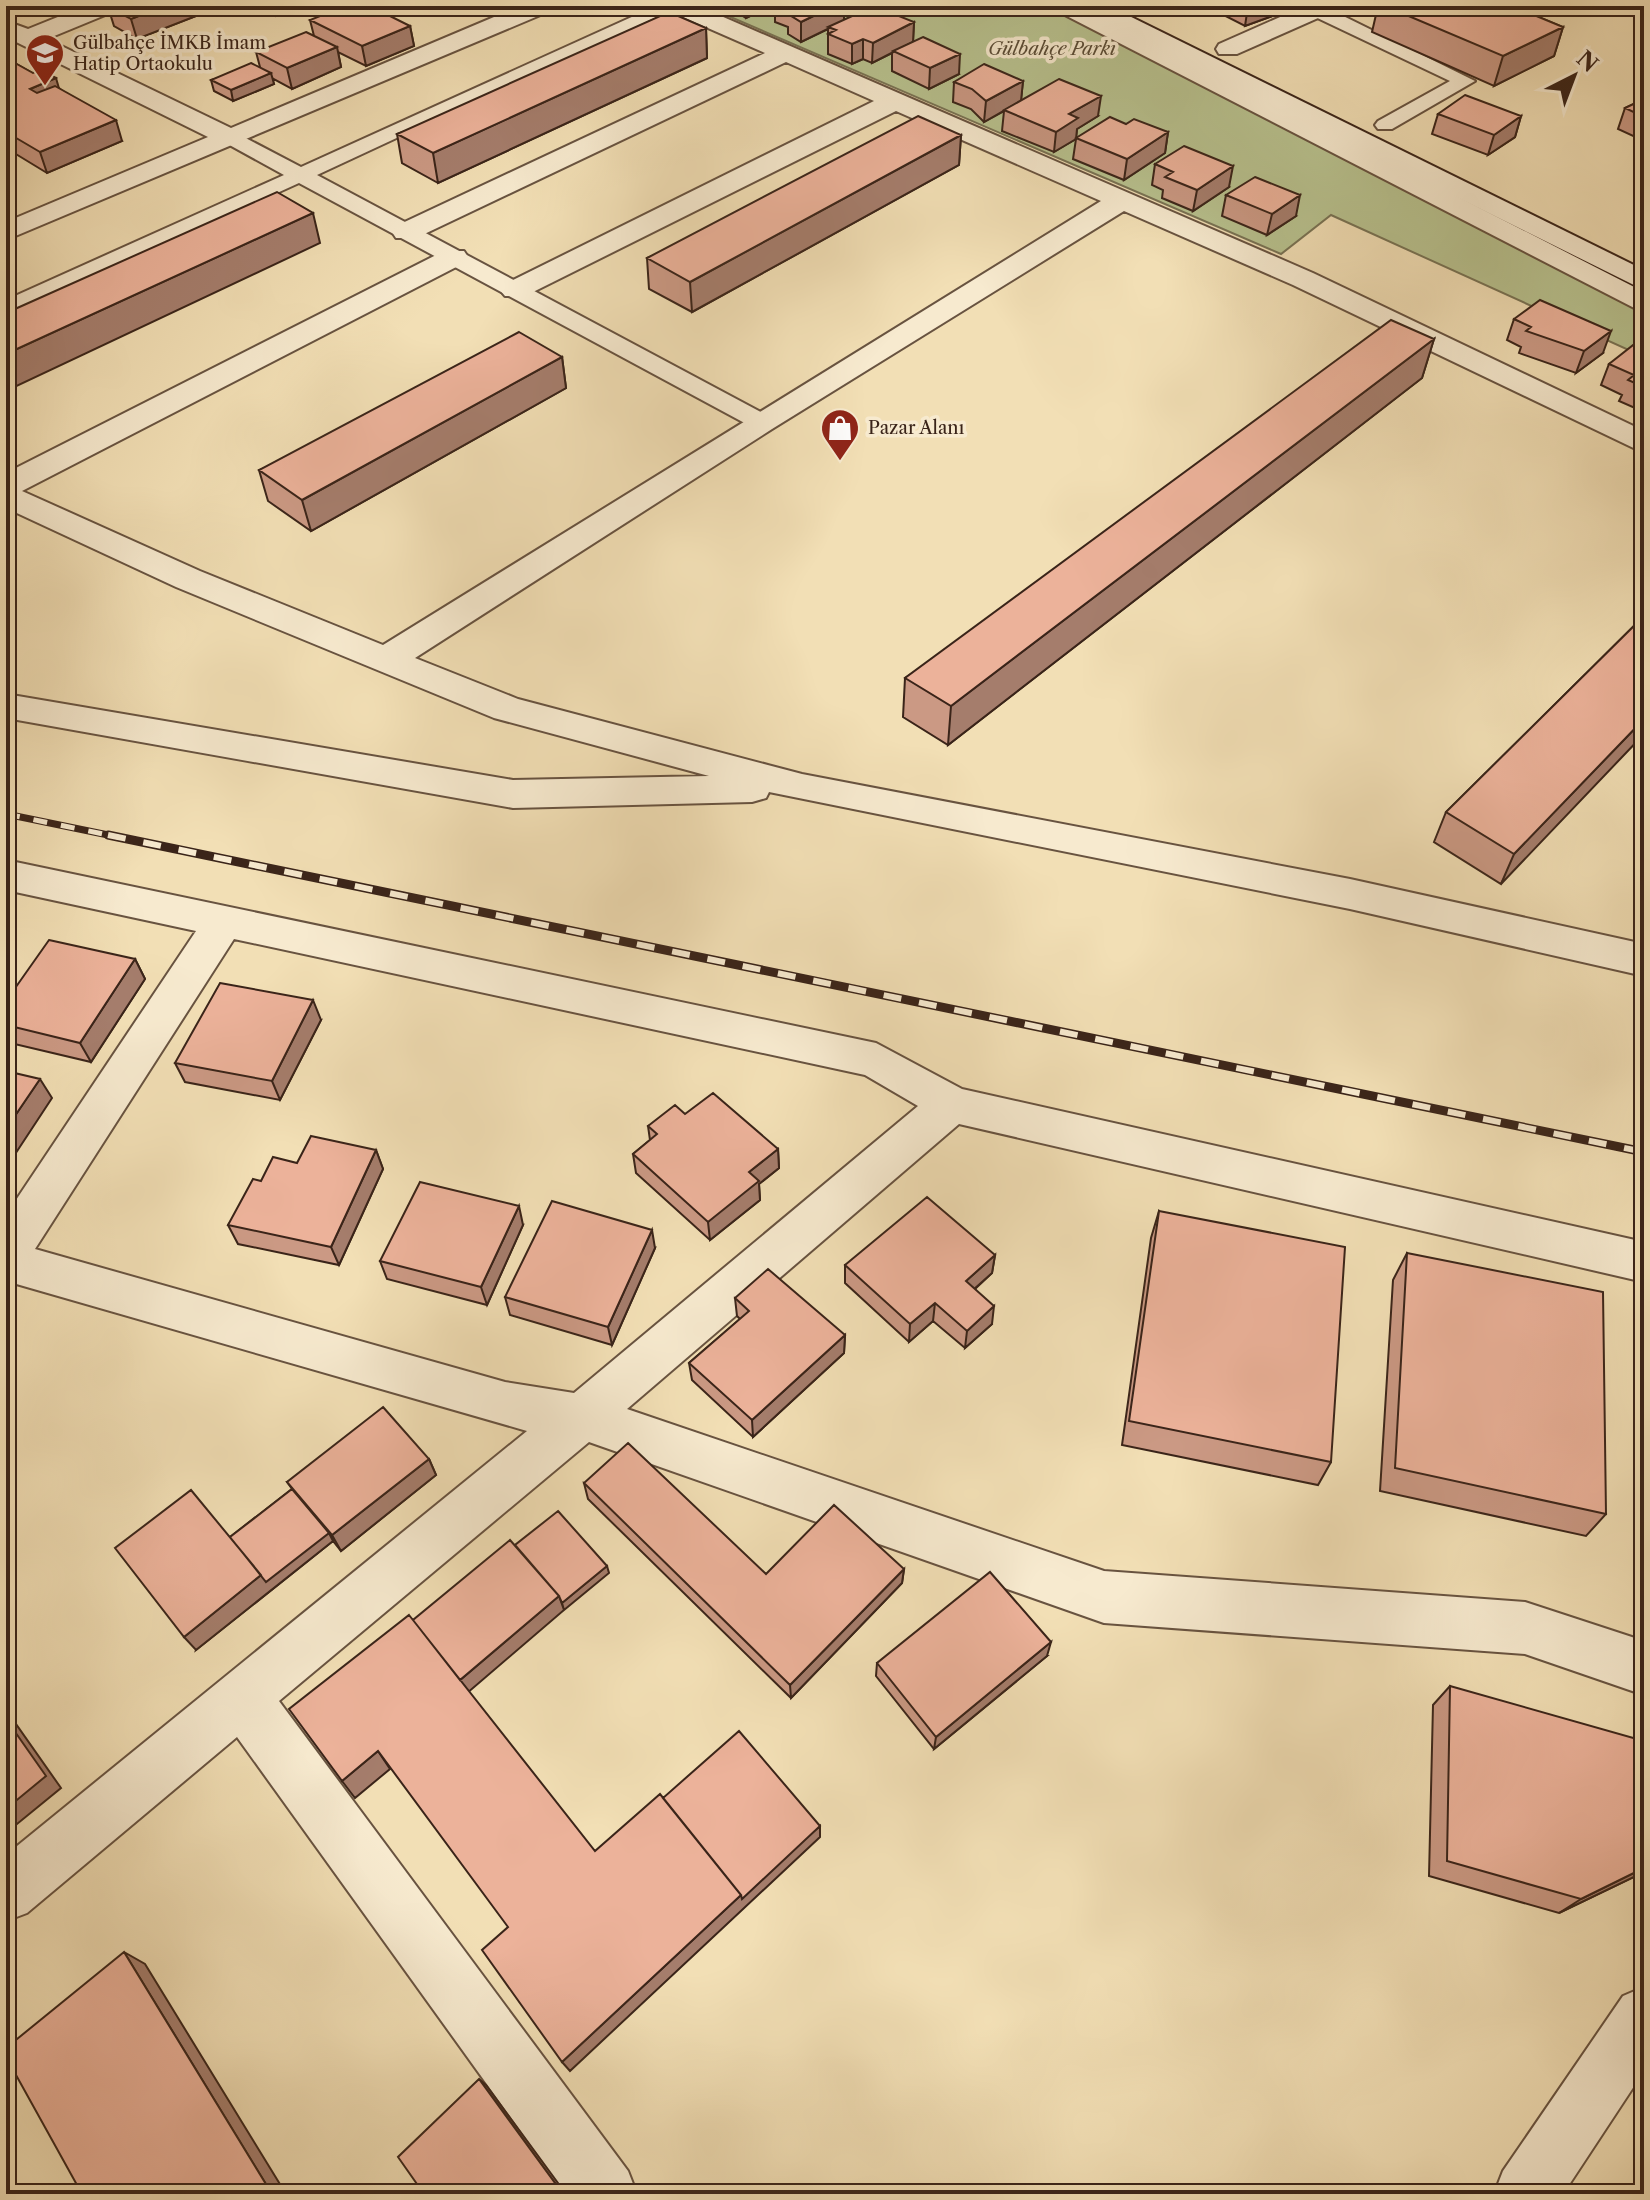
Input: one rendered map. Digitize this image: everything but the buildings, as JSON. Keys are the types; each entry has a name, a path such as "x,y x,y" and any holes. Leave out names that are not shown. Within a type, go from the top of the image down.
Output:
{"street":[{"path":"17,33 106,6"},
{"path":"6,232 541,6"},
{"path":"678,6 1303,279 1644,443"},
{"path":"1066,6 1644,304"},
{"path":"1090,6 1644,281"},
{"path":"1141,6 1495,178"},
{"path":"1228,49 1320,8"},
{"path":"17,33 231,138"},
{"path":"406,232 786,53"},
{"path":"515,290 895,101"},
{"path":"385,660 761,422 1122,200"},
{"path":"6,486 454,257"},
{"path":"6,496 188,579 507,709 802,787 1350,894 1644,960"},
{"path":"6,706 513,794 802,787"},
{"path":"6,875 876,1060 951,1104 1644,1262"},
{"path":"6,1254 223,923"},
{"path":"6,1892 582,1417 951,1104"},
{"path":"6,1261 505,1405 582,1417 1104,1597 1525,1628 1644,1668"},
{"path":"242,1697 605,2194"},
{"path":"1526,2194 1644,2017"}],"lane":[{"path":"6,309 671,6"},
{"path":"1320,8 1465,81 1385,125"},
{"path":"231,138 761,422"}],"green space":[{"name":"Gülbahçe Parkı","path":"705,6 1064,6 1644,298 1644,357 1331,215 1281,254"}],"railway":[{"path":"6,814 118,837"},
{"path":"108,835 1644,1152"}],"place":[{"name":"Gülbahçe İMKB İmam Hatip Ortaokulu","path":"45,87"},
{"name":"Pazar Alanı","path":"840,462"}]}
